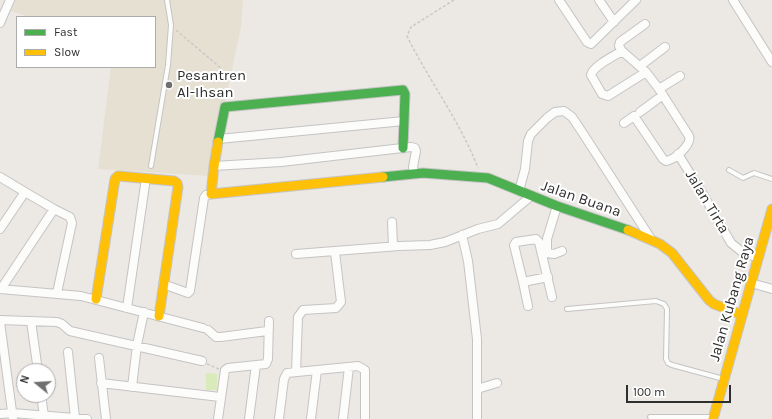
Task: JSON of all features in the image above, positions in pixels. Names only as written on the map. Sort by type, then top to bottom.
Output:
[{"type":"main road","points":[[403,148],[405,94],[403,90],[225,107],[210,194],[414,174],[442,174],[488,178],[531,196]]},
{"type":"main road","points":[[96,300],[115,179],[118,176],[172,180],[177,183],[159,316]]},
{"type":"main road","name":"Jalan Buana","points":[[531,196],[651,239],[660,244],[672,253],[709,300],[714,304],[742,315]]},
{"type":"main road","name":"Jalan Kubang Raya","points":[[713,418],[772,209]]},
{"type":"street","points":[[0,23],[10,0]]},
{"type":"street","points":[[558,0],[588,43],[593,43],[636,0]]},
{"type":"street","points":[[599,0],[614,22]]},
{"type":"street","points":[[733,0],[772,62]]},
{"type":"street","points":[[624,123],[634,116],[664,161],[670,160],[678,154],[688,144],[690,139],[661,92],[646,72],[622,51],[619,46],[619,43],[645,24]]},
{"type":"street","points":[[640,66],[665,47]]},
{"type":"street","points":[[622,51],[598,66],[591,73],[602,94],[605,96],[611,95],[646,72]]},
{"type":"street","points":[[640,112],[680,76]]},
{"type":"street","points":[[518,190],[525,169],[528,142],[531,134],[555,112],[564,111],[572,117],[651,239]]},
{"type":"street","points":[[219,139],[404,121]]},
{"type":"street","points":[[214,166],[281,162],[411,147],[415,148],[416,151],[413,167],[414,174]]},
{"type":"street","name":"Jalan Tirta","points":[[678,154],[731,242],[741,251],[758,258]]},
{"type":"street","points":[[0,177],[70,217],[72,223],[57,293]]},
{"type":"street","points":[[127,308],[146,178]]},
{"type":"street","points":[[0,229],[25,192]]},
{"type":"street","points":[[163,284],[183,292],[190,291],[204,198],[206,195],[210,194]]},
{"type":"street","name":"Jalan Buana","points":[[296,254],[335,252],[393,246],[430,245],[445,242],[478,229],[498,224],[531,196]]},
{"type":"street","points":[[544,254],[557,206]]},
{"type":"street","points":[[54,209],[1,289],[81,296],[206,329],[216,337],[267,331]]},
{"type":"street","points":[[392,222],[393,246]]},
{"type":"street","points":[[462,235],[468,262],[477,339],[477,419]]},
{"type":"street","points":[[528,306],[515,249],[516,242],[534,239],[537,240],[544,254],[552,297]]},
{"type":"street","points":[[296,372],[298,317],[300,312],[303,310],[336,308],[340,302],[335,252]]},
{"type":"street","points":[[544,254],[562,252]]},
{"type":"street","points":[[523,282],[548,277]]},
{"type":"street","points":[[751,282],[772,289]]},
{"type":"street","points":[[132,387],[137,345],[144,312]]},
{"type":"street","points":[[12,416],[0,321],[56,322],[62,324],[70,330],[202,361]]},
{"type":"street","points":[[31,321],[37,363]]},
{"type":"street","points":[[218,419],[225,370],[228,368],[266,364],[268,359],[267,331],[269,321]]},
{"type":"street","points":[[68,352],[75,418]]},
{"type":"street","points":[[99,358],[106,419]]},
{"type":"street","points":[[249,419],[256,365]]},
{"type":"street","points":[[279,419],[284,376],[287,373],[358,366],[365,370],[365,419]]},
{"type":"street","points":[[343,419],[349,367]]},
{"type":"street","points":[[311,419],[317,370]]},
{"type":"street","points":[[101,383],[220,397]]},
{"type":"street","points":[[477,389],[497,383]]},
{"type":"street","points":[[42,403],[44,416]]},
{"type":"street","points":[[0,414],[12,416],[44,416],[87,419]]},
{"type":"lane","points":[[151,166],[168,65],[171,25],[167,0]]},
{"type":"lane","points":[[729,170],[743,178],[754,173],[772,179]]},
{"type":"lane","points":[[567,309],[656,301],[664,304],[667,309],[666,359],[668,363],[724,379]]},
{"type":"lane","points":[[650,417],[713,418]]},
{"type":"path","points":[[454,0],[411,27],[407,36],[416,56],[446,103],[482,177]]},
{"type":"path","points":[[171,25],[222,69]]},
{"type":"path","points":[[202,361],[213,367],[225,370]]},
{"type":"shaded area","name":"Pesantren Al-Ihsan","points":[[14,0],[243,0],[241,27],[209,176],[98,169],[111,68],[156,68],[156,16],[27,16],[11,11],[15,2]]},
{"type":"green space","points":[[206,373],[217,374],[217,390],[206,390]]},
{"type":"traffic: fast","points":[[218,142],[225,107],[403,90],[405,94],[403,148]]},
{"type":"traffic: fast","points":[[383,177],[423,173],[488,178],[557,206],[628,230]]},
{"type":"traffic: slow","points":[[218,142],[211,194],[383,177]]},
{"type":"traffic: slow","points":[[96,299],[115,179],[118,176],[174,181],[177,183],[178,187],[159,316]]},
{"type":"traffic: slow","points":[[713,419],[772,209]]},
{"type":"traffic: slow","points":[[628,230],[660,244],[672,253],[709,300],[714,304],[742,315]]},
{"type":"place","name":"Pesantren Al-Ihsan","points":[[169,85]]}]
